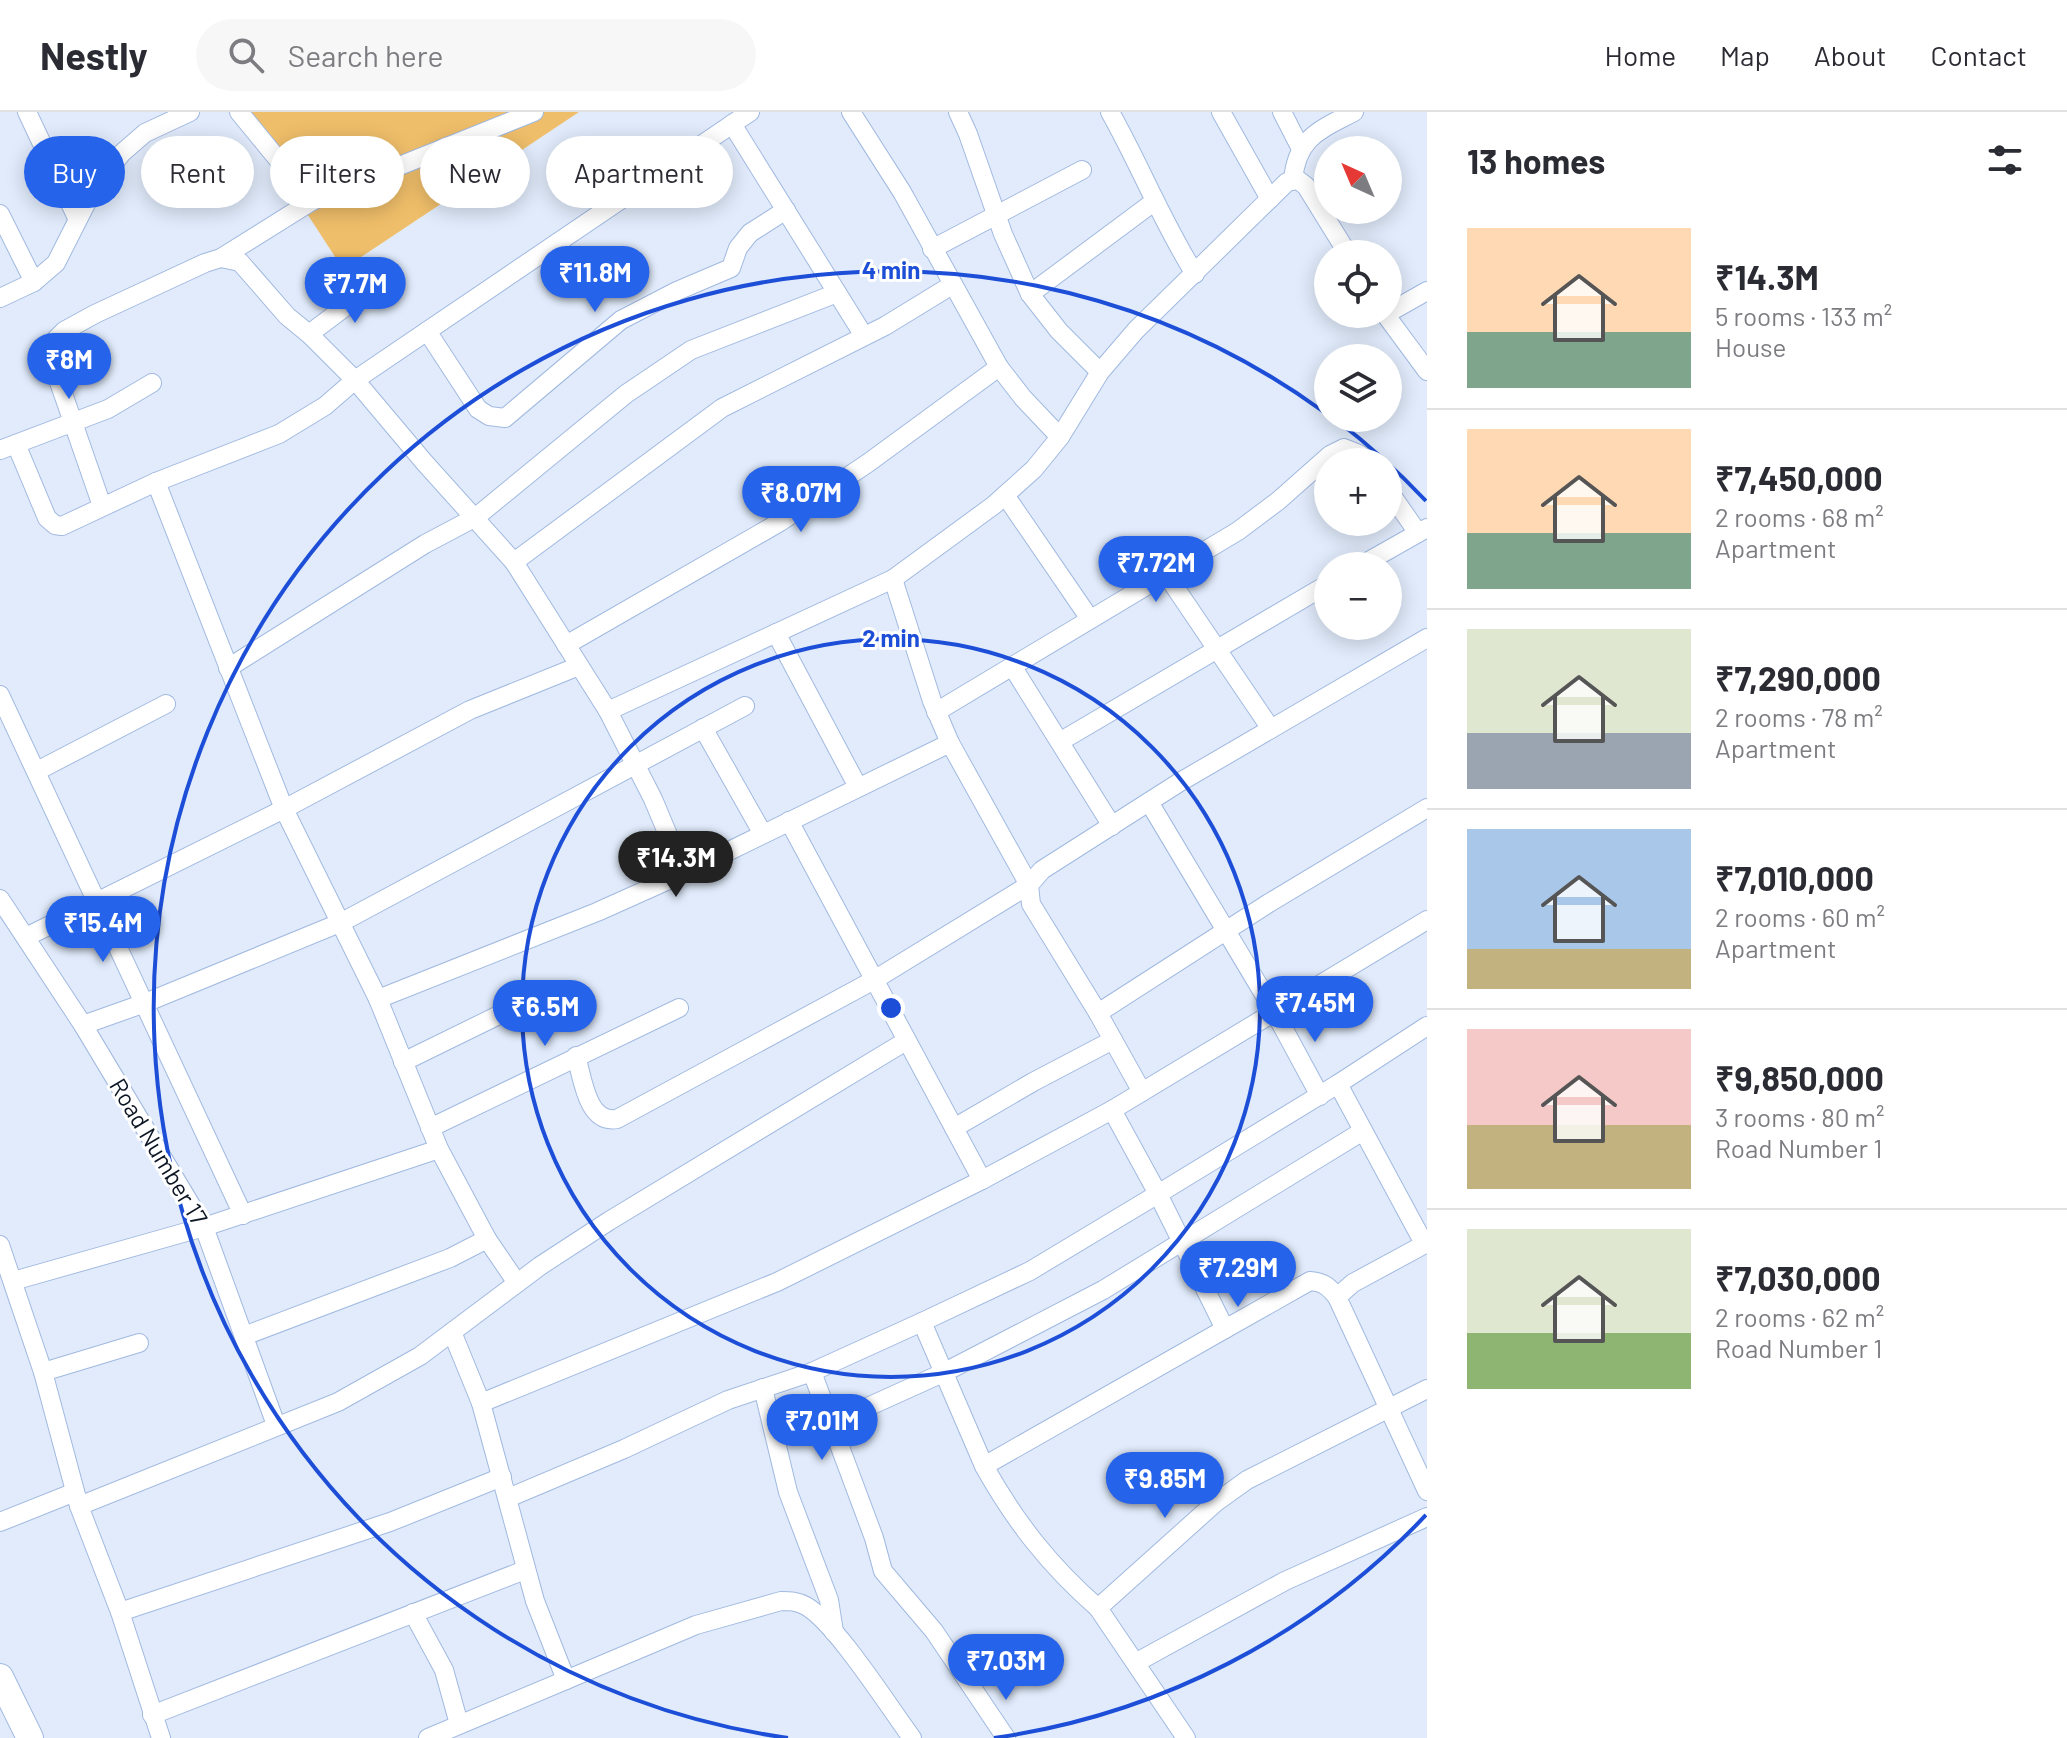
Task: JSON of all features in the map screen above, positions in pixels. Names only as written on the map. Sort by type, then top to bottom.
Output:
[{"type":"main road","points":[[0,1677],[30,1738]]},
{"type":"street","points":[[27,112],[77,218]]},
{"type":"street","points":[[0,298],[34,282],[56,263],[94,188],[122,153],[145,133],[190,112]]},
{"type":"street","points":[[239,112],[270,150]]},
{"type":"street","points":[[404,164],[534,112]]},
{"type":"street","points":[[152,383],[108,409],[8,447],[51,524],[62,526],[156,482],[279,434],[325,406],[355,380],[750,112]]},
{"type":"street","points":[[851,112],[902,192],[999,367],[1060,437]]},
{"type":"street","points":[[1110,112],[1134,154],[1170,234],[1195,274]]},
{"type":"street","points":[[1221,112],[1270,199]]},
{"type":"street","points":[[1282,112],[1301,149]]},
{"type":"street","points":[[1293,180],[1295,160],[1301,149],[1322,129],[1354,112]]},
{"type":"street","points":[[964,114],[996,213],[1030,294],[1059,331],[1100,372]]},
{"type":"street","points":[[732,124],[864,336]]},
{"type":"street","points":[[932,249],[1082,170]]},
{"type":"street","points":[[608,711],[893,579],[940,546],[1034,469],[1060,437],[1100,372],[1136,330],[1287,182],[1293,180],[1306,186],[1339,240]]},
{"type":"street","points":[[1030,294],[1155,201]]},
{"type":"street","points":[[102,506],[51,359],[56,339],[64,331],[95,314],[221,258],[301,208]]},
{"type":"street","points":[[427,331],[478,409],[497,419],[505,418],[621,320],[731,268],[738,248],[750,233],[786,210]]},
{"type":"street","points":[[0,214],[34,282]]},
{"type":"street","points":[[221,258],[240,262],[287,316],[355,380],[514,562],[608,711],[637,764],[684,873]]},
{"type":"street","points":[[309,334],[377,283]]},
{"type":"street","points":[[514,562],[722,408],[864,336],[952,285]]},
{"type":"street","points":[[1402,305],[1427,291]]},
{"type":"street","points":[[228,668],[425,544],[476,517],[626,394],[691,350],[837,293]]},
{"type":"street","points":[[1396,328],[1427,371]]},
{"type":"street","points":[[566,645],[780,522],[868,463],[999,367]]},
{"type":"street","points":[[936,712],[1238,531],[1314,469]]},
{"type":"street","points":[[156,482],[284,809],[378,999],[439,1149],[487,1239],[517,1283]]},
{"type":"street","points":[[1005,495],[1090,619]]},
{"type":"street","points":[[1384,552],[1422,530],[1402,506]]},
{"type":"street","points":[[1166,574],[1271,729]]},
{"type":"street","points":[[893,579],[936,712],[950,743],[1029,885],[1031,904],[1142,1092]]},
{"type":"street","points":[[1061,741],[1314,592]]},
{"type":"street","points":[[776,633],[858,787]]},
{"type":"street","points":[[576,1056],[592,1108],[598,1116],[608,1121],[617,1119],[874,980],[1029,885],[1042,870],[1149,802],[1427,638]]},
{"type":"street","points":[[26,937],[284,809],[470,710],[579,666]]},
{"type":"street","points":[[1012,666],[1112,826]]},
{"type":"street","points":[[0,695],[243,1215]]},
{"type":"street","points":[[37,771],[166,704]]},
{"type":"street","points":[[83,1025],[145,1003],[342,922],[745,706]]},
{"type":"street","points":[[703,728],[763,834]]},
{"type":"street","points":[[378,999],[597,912],[950,743]]},
{"type":"street","points":[[1149,802],[1320,1096]]},
{"type":"street","points":[[1098,1013],[1225,931],[1427,808]]},
{"type":"street","points":[[789,821],[982,1180]]},
{"type":"street","name":"Road Number 17","points":[[0,899],[83,1025],[204,1227],[276,1425]]},
{"type":"street","points":[[481,1403],[777,1282],[982,1180],[1112,1110],[1427,920]]},
{"type":"street","points":[[403,1062],[550,990]]},
{"type":"street","points":[[430,1128],[679,1008]]},
{"type":"street","points":[[508,1498],[624,1449],[728,1400],[812,1372],[1030,1271],[1320,1096],[1427,1026]]},
{"type":"street","points":[[954,1128],[1113,1040]]},
{"type":"street","points":[[0,1522],[77,1499],[338,1402],[420,1356],[517,1283],[609,1221],[906,1041]]},
{"type":"street","points":[[1337,1297],[1353,1283],[1427,1242],[1414,1225],[1338,1084]]},
{"type":"street","points":[[1112,1110],[1225,1329]]},
{"type":"street","points":[[830,1424],[945,1372],[1103,1290],[1363,1131]]},
{"type":"street","points":[[13,1281],[243,1215],[439,1149]]},
{"type":"street","points":[[244,1336],[450,1258],[487,1239]]},
{"type":"street","points":[[0,1245],[43,1372],[77,1499],[120,1612],[161,1738]]},
{"type":"street","points":[[984,1466],[1310,1281],[1322,1282],[1337,1297],[1427,1491]]},
{"type":"street","points":[[922,1322],[984,1466],[1006,1505],[1042,1554],[1098,1608],[1186,1738]]},
{"type":"street","points":[[452,1332],[481,1403],[525,1570],[566,1680]]},
{"type":"street","points":[[43,1372],[139,1343]]},
{"type":"street","points":[[812,1372],[874,1538],[883,1571],[934,1631],[1006,1738]]},
{"type":"street","points":[[763,1388],[788,1492],[829,1600],[834,1632]]},
{"type":"street","points":[[1098,1608],[1215,1503],[1247,1480],[1427,1389]]},
{"type":"street","points":[[120,1612],[390,1522],[502,1477]]},
{"type":"street","points":[[1137,1662],[1285,1581],[1427,1517]]},
{"type":"street","points":[[152,1715],[525,1570]]},
{"type":"street","points":[[428,1738],[696,1625],[781,1601],[795,1601],[807,1606],[834,1632],[912,1738]]},
{"type":"street","points":[[413,1613],[444,1670],[464,1722],[476,1738]]},
{"type":"shaded area","points":[[241,112],[579,112],[530,145],[530,136],[420,136],[420,208],[435,208],[343,269],[303,208],[404,208],[404,136],[270,136],[270,157]]}]
